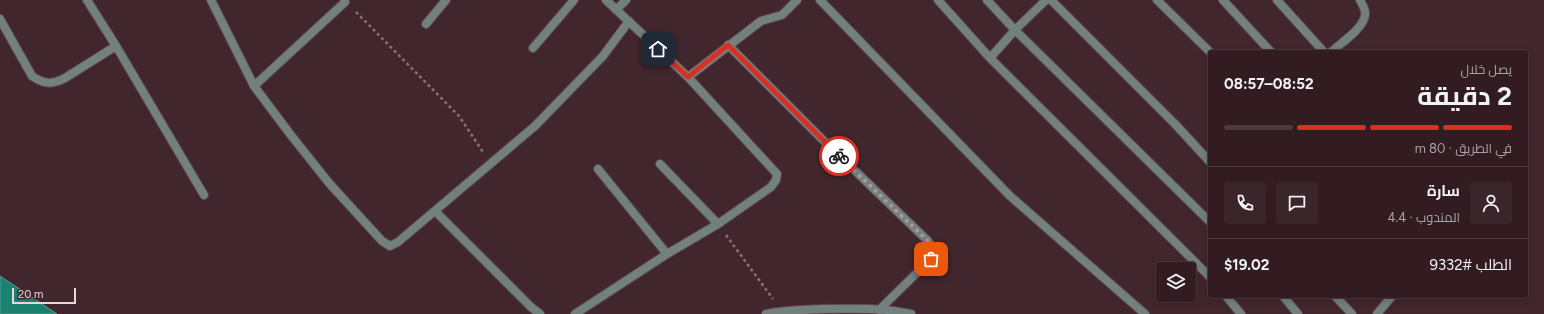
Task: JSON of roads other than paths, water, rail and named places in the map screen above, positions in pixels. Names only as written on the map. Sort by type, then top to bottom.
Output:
[{"type":"street","points":[[87,0],[116,46],[204,195]]},
{"type":"street","points":[[211,0],[254,86],[329,183],[382,241],[390,246],[398,242],[436,211],[535,126],[603,56],[629,21]]},
{"type":"street","points":[[426,24],[446,0]]},
{"type":"street","points":[[532,48],[574,0]]},
{"type":"street","points":[[575,314],[667,254],[718,224],[771,187],[776,180],[777,174],[688,77],[606,0]]},
{"type":"street","points":[[616,10],[626,0]]},
{"type":"street","points":[[688,77],[761,21],[782,15],[797,0]]},
{"type":"street","points":[[820,0],[1010,196],[1145,314]]},
{"type":"street","points":[[987,0],[1015,30],[1208,220]]},
{"type":"street","points":[[990,58],[1015,30],[1046,0]]},
{"type":"street","points":[[1051,0],[1169,118],[1208,160]]},
{"type":"street","points":[[1157,0],[1208,50]]},
{"type":"street","points":[[1223,0],[1269,50]]},
{"type":"street","points":[[1277,0],[1322,50]]},
{"type":"street","points":[[1333,50],[1362,23],[1366,14],[1360,0]]},
{"type":"street","points":[[940,1],[990,58],[1208,275]]},
{"type":"street","points":[[254,86],[345,2]]},
{"type":"street","points":[[0,19],[32,76],[39,81],[48,83],[57,82],[116,46]]},
{"type":"street","points":[[728,45],[822,139],[928,241],[933,248],[934,252],[931,259],[879,310]]},
{"type":"street","points":[[660,164],[718,224]]},
{"type":"street","points":[[598,169],[667,254]]},
{"type":"street","points":[[436,211],[531,307],[540,314]]},
{"type":"street","points":[[1228,298],[1241,314]]},
{"type":"street","points":[[1285,298],[1298,314]]},
{"type":"street","points":[[1337,298],[1352,314]]},
{"type":"street","points":[[1377,314],[1390,298]]},
{"type":"street","points":[[766,314],[781,310],[858,308],[899,311],[911,314]]}]
